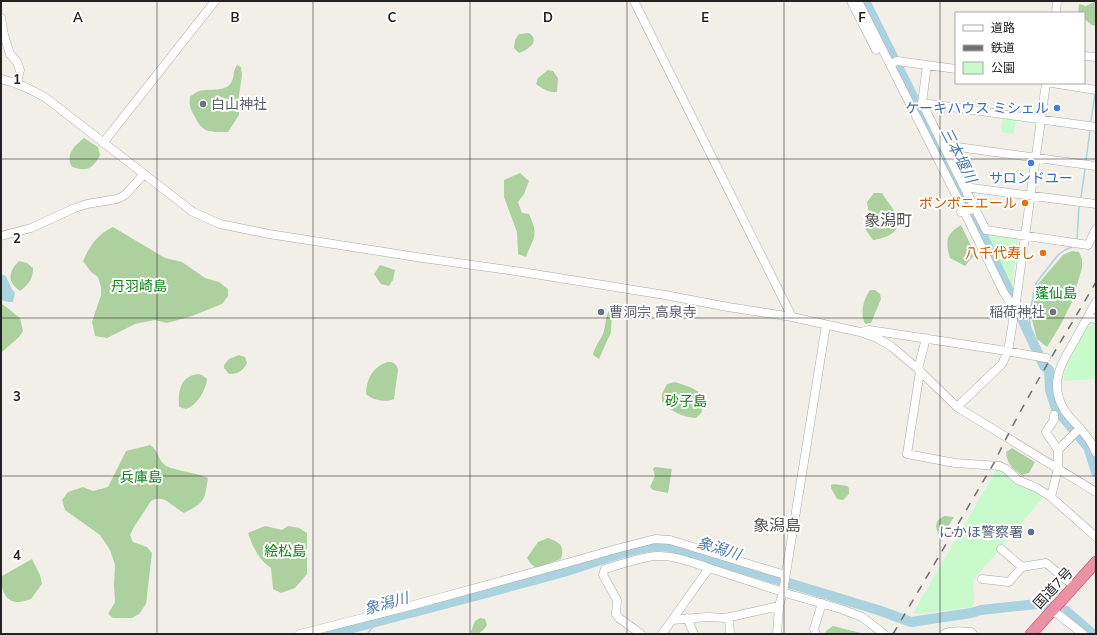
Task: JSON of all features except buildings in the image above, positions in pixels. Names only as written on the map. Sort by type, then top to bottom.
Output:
[{"type":"highway","name":"国道7号","points":[[1031,634],[1096,562]]},
{"type":"street","points":[[103,143],[215,1]]},
{"type":"street","points":[[634,1],[792,317]]},
{"type":"street","points":[[851,1],[956,207],[961,212],[975,208]]},
{"type":"street","points":[[858,1],[892,63],[1004,293],[1015,309]]},
{"type":"street","points":[[1056,12],[1057,1]]},
{"type":"street","points":[[1,18],[4,35],[10,54],[17,62],[20,70],[17,83]]},
{"type":"street","points":[[1085,56],[1096,58]]},
{"type":"street","points":[[892,63],[927,65],[955,69]]},
{"type":"street","points":[[927,65],[922,103],[986,230],[1088,245],[1096,229]]},
{"type":"street","points":[[1,79],[28,87],[46,98],[193,212],[220,224],[269,234],[522,272],[792,317],[860,332],[877,338],[892,347],[919,370],[957,407],[1096,492]]},
{"type":"street","points":[[957,407],[1002,364],[1008,351],[1046,84]]},
{"type":"street","points":[[1058,84],[1096,90]]},
{"type":"street","points":[[922,103],[1096,127]]},
{"type":"street","points":[[943,145],[1096,166]]},
{"type":"street","points":[[1,236],[31,228],[87,204],[117,199],[125,195],[144,174]]},
{"type":"street","points":[[964,187],[1031,194],[1096,204]]},
{"type":"street","points":[[1096,302],[1092,318],[1062,362],[1058,374],[1057,385],[1057,395],[1065,410],[1093,445],[1096,453]]},
{"type":"street","points":[[777,634],[779,606],[783,592],[826,324]]},
{"type":"street","points":[[860,332],[869,330],[1046,358]]},
{"type":"street","points":[[926,338],[919,370],[907,454],[955,463],[1000,466],[1011,472],[1018,480],[1037,488],[1051,497],[1096,537]]},
{"type":"street","points":[[1051,497],[1058,468],[1058,450],[1046,432],[1054,420],[1054,415]]},
{"type":"street","points":[[1058,450],[1080,428]]},
{"type":"street","points":[[300,634],[567,564],[616,548],[655,539],[670,540],[785,575]]},
{"type":"street","points":[[1001,549],[1022,567]]},
{"type":"street","points":[[641,634],[619,618],[616,614],[617,600],[603,575],[605,569],[657,556],[667,556],[684,560],[822,603],[862,617],[884,634]]},
{"type":"street","points":[[982,579],[1009,582],[1022,567],[1046,563],[1075,587]]},
{"type":"street","points":[[662,634],[709,568]]},
{"type":"street","points":[[816,634],[814,629],[822,603]]},
{"type":"street","points":[[672,620],[687,618],[729,618],[779,606]]},
{"type":"street","points":[[1052,611],[1083,634]]},
{"type":"street","points":[[687,618],[694,634]]},
{"type":"street","points":[[729,618],[730,634]]},
{"type":"street","points":[[944,634],[949,632],[971,632],[972,634]]},
{"type":"green space","points":[[1096,1],[1096,26],[1085,20],[1085,12],[1078,12],[1079,4],[1086,6]]},
{"type":"green space","points":[[529,33],[534,39],[532,45],[519,53],[514,48],[515,40],[519,34]]},
{"type":"green space","points":[[237,65],[241,67],[242,75],[239,96],[239,115],[228,132],[208,131],[201,127],[198,123],[191,109],[190,96],[199,91],[222,89],[230,85]]},
{"type":"green space","points":[[548,70],[553,71],[558,78],[557,92],[549,91],[536,84],[538,78]]},
{"type":"green space","points":[[1003,118],[1016,120],[1014,134],[1001,132]]},
{"type":"green space","points":[[84,138],[98,147],[100,155],[89,168],[82,169],[72,167],[70,163],[70,155],[77,144]]},
{"type":"green space","points":[[520,173],[529,181],[524,194],[518,202],[522,213],[529,214],[535,232],[526,257],[518,254],[517,232],[504,197],[504,180]]},
{"type":"green space","points":[[874,193],[882,193],[893,209],[898,221],[895,230],[892,233],[883,238],[873,240],[863,226],[869,213],[867,202]]},
{"type":"green space","points":[[961,225],[975,254],[965,266],[950,258],[947,242],[952,232]]},
{"type":"green space","name":"丹羽崎島","points":[[113,227],[165,258],[182,262],[205,278],[219,282],[228,289],[228,296],[222,304],[192,316],[167,323],[155,320],[135,324],[107,338],[95,336],[92,322],[101,295],[101,287],[98,277],[91,272],[83,261],[95,241],[103,233]]},
{"type":"green space","points":[[985,233],[1018,238],[1012,287]]},
{"type":"green space","name":"蓬仙島","points":[[1072,251],[1079,252],[1082,259],[1082,268],[1072,302],[1047,347],[1037,339],[1031,316],[1038,284],[1063,255]]},
{"type":"green space","points":[[19,261],[27,263],[33,268],[30,281],[20,291],[13,284],[10,277],[15,265]]},
{"type":"green space","points":[[380,265],[395,270],[393,280],[389,286],[381,284],[374,274]]},
{"type":"green space","points":[[870,290],[875,290],[880,294],[881,299],[871,323],[865,324],[863,320],[863,307]]},
{"type":"green space","points":[[1,303],[20,318],[23,331],[19,337],[1,353]]},
{"type":"green space","points":[[610,309],[612,310],[611,332],[599,359],[593,355],[603,334],[607,315]]},
{"type":"green space","points":[[1092,322],[1096,323],[1096,379],[1063,381],[1067,363],[1088,324]]},
{"type":"green space","points":[[239,355],[245,357],[247,363],[240,372],[229,374],[224,368],[224,365],[229,359]]},
{"type":"green space","points":[[387,362],[394,363],[398,370],[394,399],[383,401],[366,394],[371,374],[382,364]]},
{"type":"green space","points":[[198,374],[207,379],[203,393],[190,407],[186,409],[179,407],[181,386],[187,378]]},
{"type":"green space","name":"砂子島","points":[[675,382],[690,387],[701,393],[702,412],[696,418],[678,413],[670,409],[662,402],[662,394],[667,384]]},
{"type":"green space","name":"兵庫島","points":[[150,445],[155,450],[162,463],[168,467],[208,478],[206,492],[200,503],[184,513],[165,500],[156,499],[151,501],[130,535],[133,542],[147,547],[152,553],[146,604],[139,614],[132,618],[113,618],[108,614],[115,602],[115,565],[110,550],[100,535],[65,510],[62,500],[68,492],[83,487],[93,491],[108,487],[126,451]]},
{"type":"green space","points":[[1012,448],[1035,462],[1029,473],[1021,475],[1010,465],[1006,452]]},
{"type":"green space","points":[[655,467],[672,469],[668,493],[653,490],[650,487],[655,476],[653,469]]},
{"type":"green space","points":[[998,467],[1045,495],[973,581],[974,603],[971,607],[920,614],[913,613]]},
{"type":"green space","points":[[831,485],[847,486],[849,488],[849,494],[843,500],[837,499],[831,488]]},
{"type":"green space","points":[[945,516],[954,517],[941,538],[937,532],[936,526],[938,520]]},
{"type":"green space","name":"絵松島","points":[[265,526],[282,530],[288,526],[299,528],[307,533],[307,574],[295,588],[281,593],[273,589],[271,568],[256,552],[248,533]]},
{"type":"green space","points":[[548,538],[556,541],[562,548],[561,559],[536,568],[527,558],[538,542]]},
{"type":"green space","points":[[32,559],[40,575],[42,584],[31,599],[18,602],[10,600],[4,594],[2,576]]},
{"type":"green space","points":[[480,618],[485,619],[487,625],[484,630],[476,634],[470,634],[475,621]]},
{"type":"green space","points":[[833,626],[865,634],[825,634],[826,631]]},
{"type":"water","points":[[1,275],[5,275],[15,293],[13,302],[1,300]]},
{"type":"waterway","name":"三本堰川","points":[[865,1],[984,238],[1044,366],[1049,370],[1050,390],[1056,409],[1088,447],[1096,472]]},
{"type":"waterway","points":[[1091,121],[1095,94]]},
{"type":"waterway","points":[[1086,160],[1090,131]]},
{"type":"waterway","points":[[1081,197],[1085,169]]},
{"type":"waterway","points":[[1077,239],[1079,206]]},
{"type":"waterway","points":[[1032,339],[1029,316],[1036,283],[1058,255],[1072,247]]},
{"type":"waterway","name":"象潟川","points":[[330,634],[567,571],[632,550],[658,546],[669,547],[878,610],[911,622],[971,613],[981,610],[1037,604],[1055,606],[1066,611],[1093,634]]},
{"type":"waterway","points":[[367,634],[377,622]]},
{"type":"railway","points":[[893,634],[994,463],[1030,394],[1096,282]]},
{"type":"place","name":"白山神社","points":[[203,104]]},
{"type":"place","name":"ケーキハウス ミシェル","points":[[1057,108]]},
{"type":"place","name":"サロンドユー","points":[[1031,163]]},
{"type":"place","name":"ボンボニエール","points":[[1025,203]]},
{"type":"place","name":"八千代寿し","points":[[1043,253]]},
{"type":"place","name":"曹洞宗 高泉寺","points":[[601,312]]},
{"type":"place","name":"稲荷神社","points":[[1053,312]]},
{"type":"place","name":"にかほ警察署","points":[[1031,532]]},
{"type":"district","name":"象潟町","points":[[888,220]]},
{"type":"district","name":"象潟島","points":[[777,525]]}]
